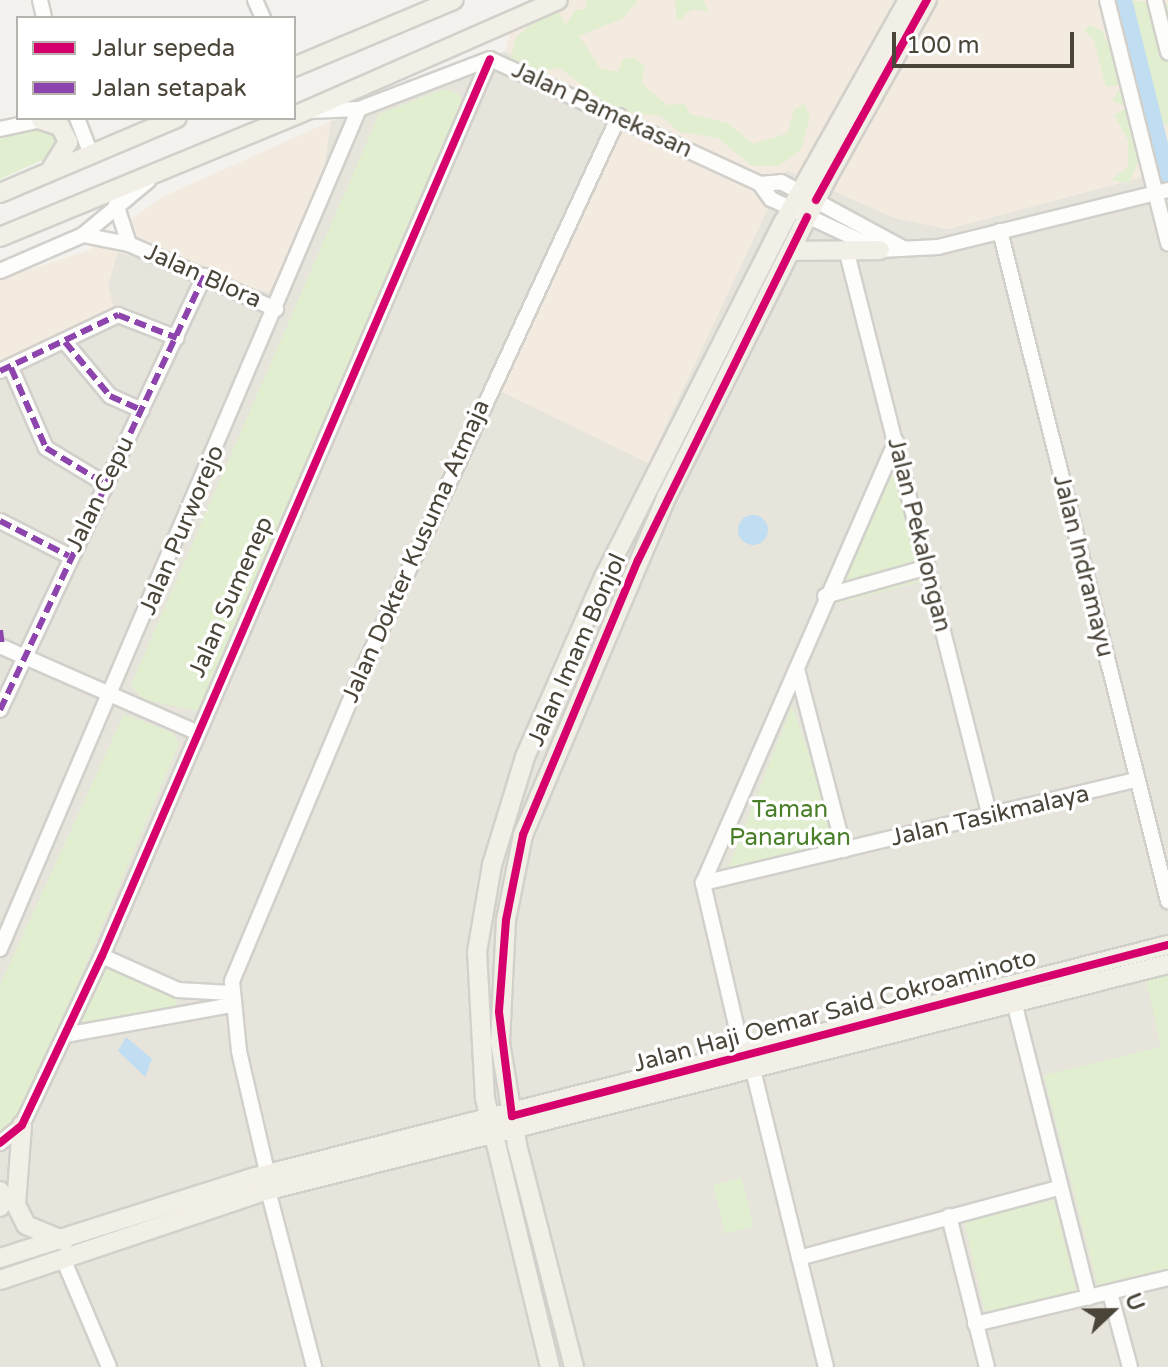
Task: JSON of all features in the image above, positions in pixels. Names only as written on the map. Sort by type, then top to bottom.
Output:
[{"type":"main road","points":[[296,66],[427,6],[453,0]]},
{"type":"main road","points":[[296,115],[558,0]]},
{"type":"main road","name":"Jalan Imam Bonjol","points":[[809,196],[908,0]]},
{"type":"main road","name":"Jalan Imam Bonjol","points":[[550,1367],[489,1128],[477,952],[492,865],[520,769],[604,577],[809,196],[927,0]]},
{"type":"main road","points":[[43,174],[63,158],[68,142],[60,126],[50,120]]},
{"type":"main road","points":[[0,193],[172,120]]},
{"type":"main road","points":[[0,237],[155,176],[284,120]]},
{"type":"main road","name":"Jalan Imam Bonjol","points":[[574,1367],[513,1123],[499,1012],[506,920],[523,835],[640,556],[790,251],[799,214]]},
{"type":"main road","points":[[790,251],[847,253],[880,250]]},
{"type":"main road","name":"Jalan Haji Oemar Said Cokroaminoto","points":[[0,1258],[268,1183],[748,1063],[1168,945]]},
{"type":"main road","name":"Jalan Haji Oemar Said Cokroaminoto","points":[[748,1063],[1168,964]]},
{"type":"main road","points":[[22,1125],[16,1205],[40,1235],[67,1241]]},
{"type":"main road","name":"Jalan Haji Oemar Said Cokroaminoto","points":[[0,1280],[64,1261],[268,1183]]},
{"type":"main road","points":[[0,1191],[0,1207]]},
{"type":"street","points":[[1107,0],[1162,191],[1168,243]]},
{"type":"street","points":[[1155,0],[1168,52]]},
{"type":"street","name":"Jalan Pamekasan","points":[[296,115],[359,109],[490,59],[619,116],[760,184],[799,214],[880,250]]},
{"type":"street","name":"Jalan Sumenep","points":[[0,1143],[22,1125],[102,956],[194,731],[490,59]]},
{"type":"street","name":"Jalan Purworejo","points":[[0,949],[113,693],[359,109]]},
{"type":"street","name":"Jalan Dokter Kusuma Atmaja","points":[[232,999],[365,664],[619,116]]},
{"type":"street","points":[[0,129],[43,120]]},
{"type":"street","points":[[78,120],[91,155]]},
{"type":"street","points":[[0,271],[83,235],[116,204],[155,176]]},
{"type":"street","name":"Jalan Pamekasan","points":[[760,184],[781,182],[903,248]]},
{"type":"street","points":[[880,250],[1000,231],[1162,191]]},
{"type":"street","name":"Jalan Blora","points":[[116,204],[129,244]]},
{"type":"street","name":"Jalan Indramayu","points":[[1000,231],[1168,901]]},
{"type":"street","name":"Jalan Blora","points":[[83,235],[129,244],[276,309]]},
{"type":"street","name":"Jalan Pekalongan","points":[[847,253],[990,817]]},
{"type":"street","name":"Jalan Cepu","points":[[0,710],[102,482],[142,410],[204,276]]},
{"type":"street","points":[[102,482],[46,448],[5,370],[118,315],[177,338]]},
{"type":"street","points":[[65,342],[110,396],[142,410]]},
{"type":"street","points":[[826,1367],[703,883],[797,669],[825,596],[896,441]]},
{"type":"street","points":[[0,521],[69,556]]},
{"type":"street","points":[[825,596],[928,567]]},
{"type":"street","points":[[1,641],[194,731]]},
{"type":"street","points":[[797,669],[844,850]]},
{"type":"street","name":"Jalan Tasikmalaya","points":[[703,883],[1137,780]]},
{"type":"street","points":[[102,956],[178,990],[232,999]]},
{"type":"street","points":[[178,990],[181,1012]]},
{"type":"street","points":[[65,1035],[232,999]]},
{"type":"street","points":[[232,999],[268,1183],[314,1367]]},
{"type":"street","points":[[1014,1002],[1089,1298]]},
{"type":"street","points":[[799,1258],[1059,1188]]},
{"type":"street","points":[[949,1216],[987,1367]]},
{"type":"street","points":[[64,1261],[109,1367]]},
{"type":"street","points":[[975,1324],[1168,1278]]},
{"type":"street","points":[[1110,1293],[1130,1367]]},
{"type":"shaded area","points":[[562,0],[1168,0],[1168,170],[948,229],[895,218],[786,170],[648,463],[500,391],[623,117],[505,51],[510,32]]},
{"type":"shaded area","points":[[505,51],[623,117],[648,463],[786,169],[895,218],[948,229],[1168,170],[1168,1367],[0,1367],[0,373],[108,285],[117,252],[268,292],[319,204],[331,121]]},
{"type":"shaded area","points":[[331,121],[319,204],[268,292],[118,252],[108,285],[116,317],[0,373],[0,279],[89,250],[162,197]]},
{"type":"green space","points":[[585,0],[638,0],[623,18],[579,36],[600,68],[618,72],[623,59],[634,57],[645,67],[641,83],[667,105],[685,104],[690,114],[728,123],[753,144],[788,133],[794,110],[804,103],[810,116],[801,150],[779,166],[752,166],[718,138],[679,132],[661,116],[616,111],[560,68],[540,71],[511,58],[516,37],[540,17],[559,13],[566,25],[575,10],[587,9]]},
{"type":"green space","points":[[675,0],[704,0],[708,12],[692,9],[677,22]]},
{"type":"green space","points":[[1110,0],[1123,15],[1148,120],[1162,145],[1161,166],[1153,171],[1141,155],[1129,183],[1111,180],[1128,167],[1128,140],[1114,115],[1128,107],[1112,101],[1123,84],[1106,87],[1094,40],[1084,31],[1089,25],[1102,31],[1118,66]]},
{"type":"green space","points":[[1123,0],[1168,4],[1168,127],[1155,116]]},
{"type":"green space","points":[[445,89],[460,95],[462,106],[197,711],[142,699],[131,685],[379,114]]},
{"type":"green space","points":[[46,129],[60,144],[56,154],[0,179],[0,134]]},
{"type":"green space","points":[[894,458],[924,581],[831,605]]},
{"type":"green space","name":"Taman Panarukan","points":[[792,706],[844,853],[722,884]]},
{"type":"green space","points":[[124,714],[173,733],[179,744],[22,1116],[0,1134],[0,985]]},
{"type":"green space","points":[[105,965],[176,995],[176,1007],[76,1026]]},
{"type":"green space","points":[[1168,974],[1168,1272],[1099,1291],[1044,1075],[1161,1047],[1146,980]]},
{"type":"green space","points":[[741,1178],[754,1226],[725,1234],[713,1185]]},
{"type":"green space","points":[[1054,1200],[1078,1297],[987,1319],[964,1222]]},
{"type":"water","points":[[753,515],[764,519],[768,530],[764,541],[753,545],[742,541],[738,530],[742,519]]},
{"type":"water","points":[[126,1037],[152,1059],[145,1077],[118,1051]]},
{"type":"waterway","points":[[1121,0],[1168,188]]},
{"type":"marked path","points":[[0,710],[204,276]]},
{"type":"marked path","points":[[0,371],[118,315],[177,338]]},
{"type":"marked path","points":[[65,342],[110,396],[142,410]]},
{"type":"marked path","points":[[11,368],[46,448],[102,482]]},
{"type":"marked path","points":[[0,521],[69,556]]},
{"type":"marked path","points":[[0,630],[2,646]]},
{"type":"cycle path","points":[[816,200],[927,0]]},
{"type":"cycle path","points":[[0,1143],[22,1125],[102,956],[490,59]]},
{"type":"cycle path","points":[[807,217],[638,560],[523,835],[506,920],[499,1012],[512,1116],[1168,945]]}]
